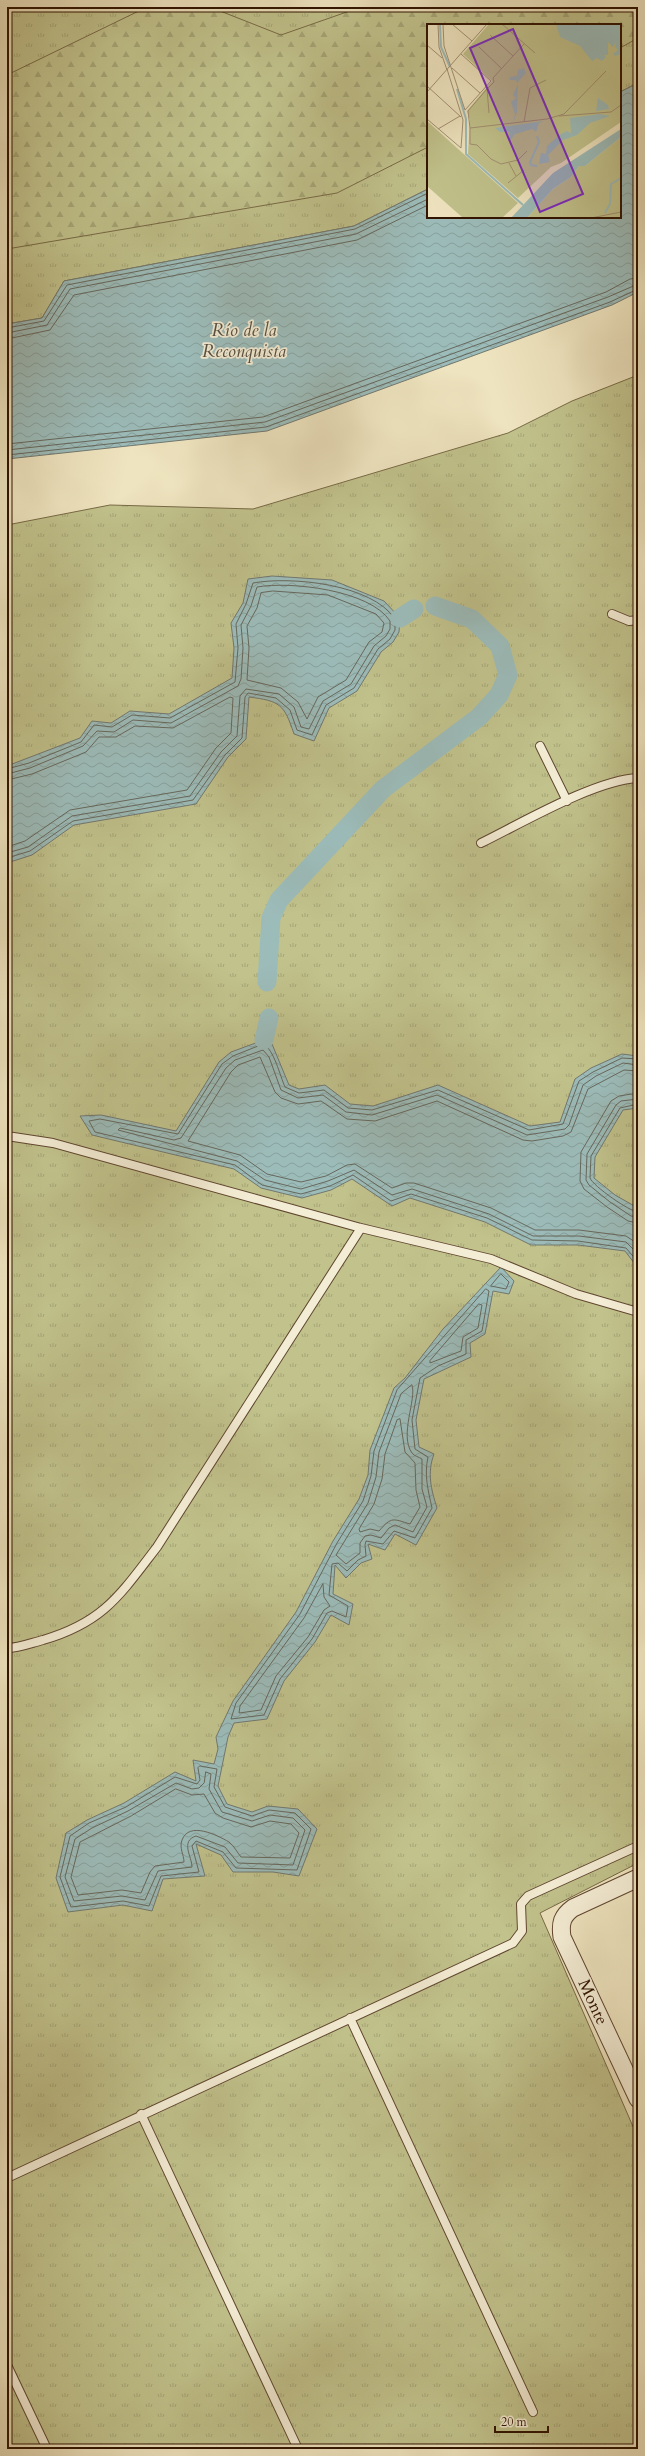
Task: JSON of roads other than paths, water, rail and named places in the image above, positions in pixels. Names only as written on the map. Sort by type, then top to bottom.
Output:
[{"type":"street","name":"Monte","points":[[638,1878],[573,1908],[565,1914],[560,1924],[562,1937],[638,2099]]},
{"type":"lane","points":[[612,614],[629,621],[638,620]]},
{"type":"lane","points":[[540,746],[567,801]]},
{"type":"lane","points":[[481,843],[567,801],[610,784],[638,778]]},
{"type":"lane","points":[[7,1136],[53,1143],[361,1228],[491,1259],[576,1294],[638,1312]]},
{"type":"lane","points":[[7,1648],[15,1648],[59,1635],[95,1618],[120,1595],[157,1547],[361,1228]]},
{"type":"lane","points":[[7,2178],[141,2114],[513,1943],[522,1931],[521,1904],[528,1896],[638,1846]]},
{"type":"lane","points":[[350,2018],[532,2412]]},
{"type":"lane","points":[[141,2114],[298,2449]]},
{"type":"lane","points":[[7,2364],[47,2449]]},
{"type":"water","name":"Río de la Reconquista","points":[[638,83],[638,292],[612,305],[267,431],[7,459],[7,324],[42,318],[64,281],[354,226],[427,190],[427,218],[621,218],[621,92]]},
{"type":"water","points":[[272,576],[332,580],[384,601],[400,618],[399,632],[393,642],[381,652],[357,691],[329,708],[314,741],[294,734],[284,710],[279,706],[268,700],[249,697],[246,739],[228,757],[196,804],[74,825],[32,855],[7,863],[7,766],[80,738],[92,721],[111,723],[130,711],[169,714],[232,678],[234,648],[231,623],[243,603],[248,579]]},
{"type":"water","points":[[264,1040],[272,1044],[289,1085],[299,1089],[325,1085],[350,1104],[373,1106],[438,1085],[530,1126],[560,1122],[575,1079],[591,1068],[622,1054],[638,1056],[638,1108],[623,1110],[595,1157],[594,1178],[615,1195],[638,1208],[638,1268],[625,1251],[578,1245],[531,1245],[485,1222],[410,1198],[392,1206],[352,1179],[331,1190],[302,1198],[261,1188],[234,1169],[92,1135],[80,1116],[101,1115],[176,1131],[219,1062],[231,1052]]},
{"type":"water","points":[[501,1267],[514,1281],[509,1294],[493,1291],[485,1334],[470,1343],[471,1357],[424,1379],[416,1420],[419,1447],[434,1454],[430,1474],[437,1508],[416,1545],[395,1534],[385,1550],[368,1544],[372,1559],[361,1563],[346,1578],[335,1565],[333,1594],[353,1604],[349,1625],[331,1615],[315,1642],[284,1681],[267,1719],[234,1723],[228,1737],[218,1786],[227,1804],[252,1812],[268,1806],[298,1809],[317,1829],[299,1876],[273,1872],[233,1872],[221,1855],[196,1844],[205,1876],[163,1879],[152,1911],[123,1905],[68,1912],[56,1878],[66,1833],[87,1820],[124,1803],[175,1772],[196,1781],[193,1760],[214,1764],[218,1749],[216,1737],[233,1701],[296,1612],[333,1541],[359,1499],[368,1475],[370,1450],[394,1388],[405,1378],[443,1329]]},
{"type":"waterway","points":[[267,982],[271,918],[279,900],[383,789],[479,717],[499,695],[508,675],[500,646],[472,619],[435,606]]},
{"type":"waterway","points":[[400,618],[414,609]]},
{"type":"waterway","points":[[264,1040],[269,1018]]}]
